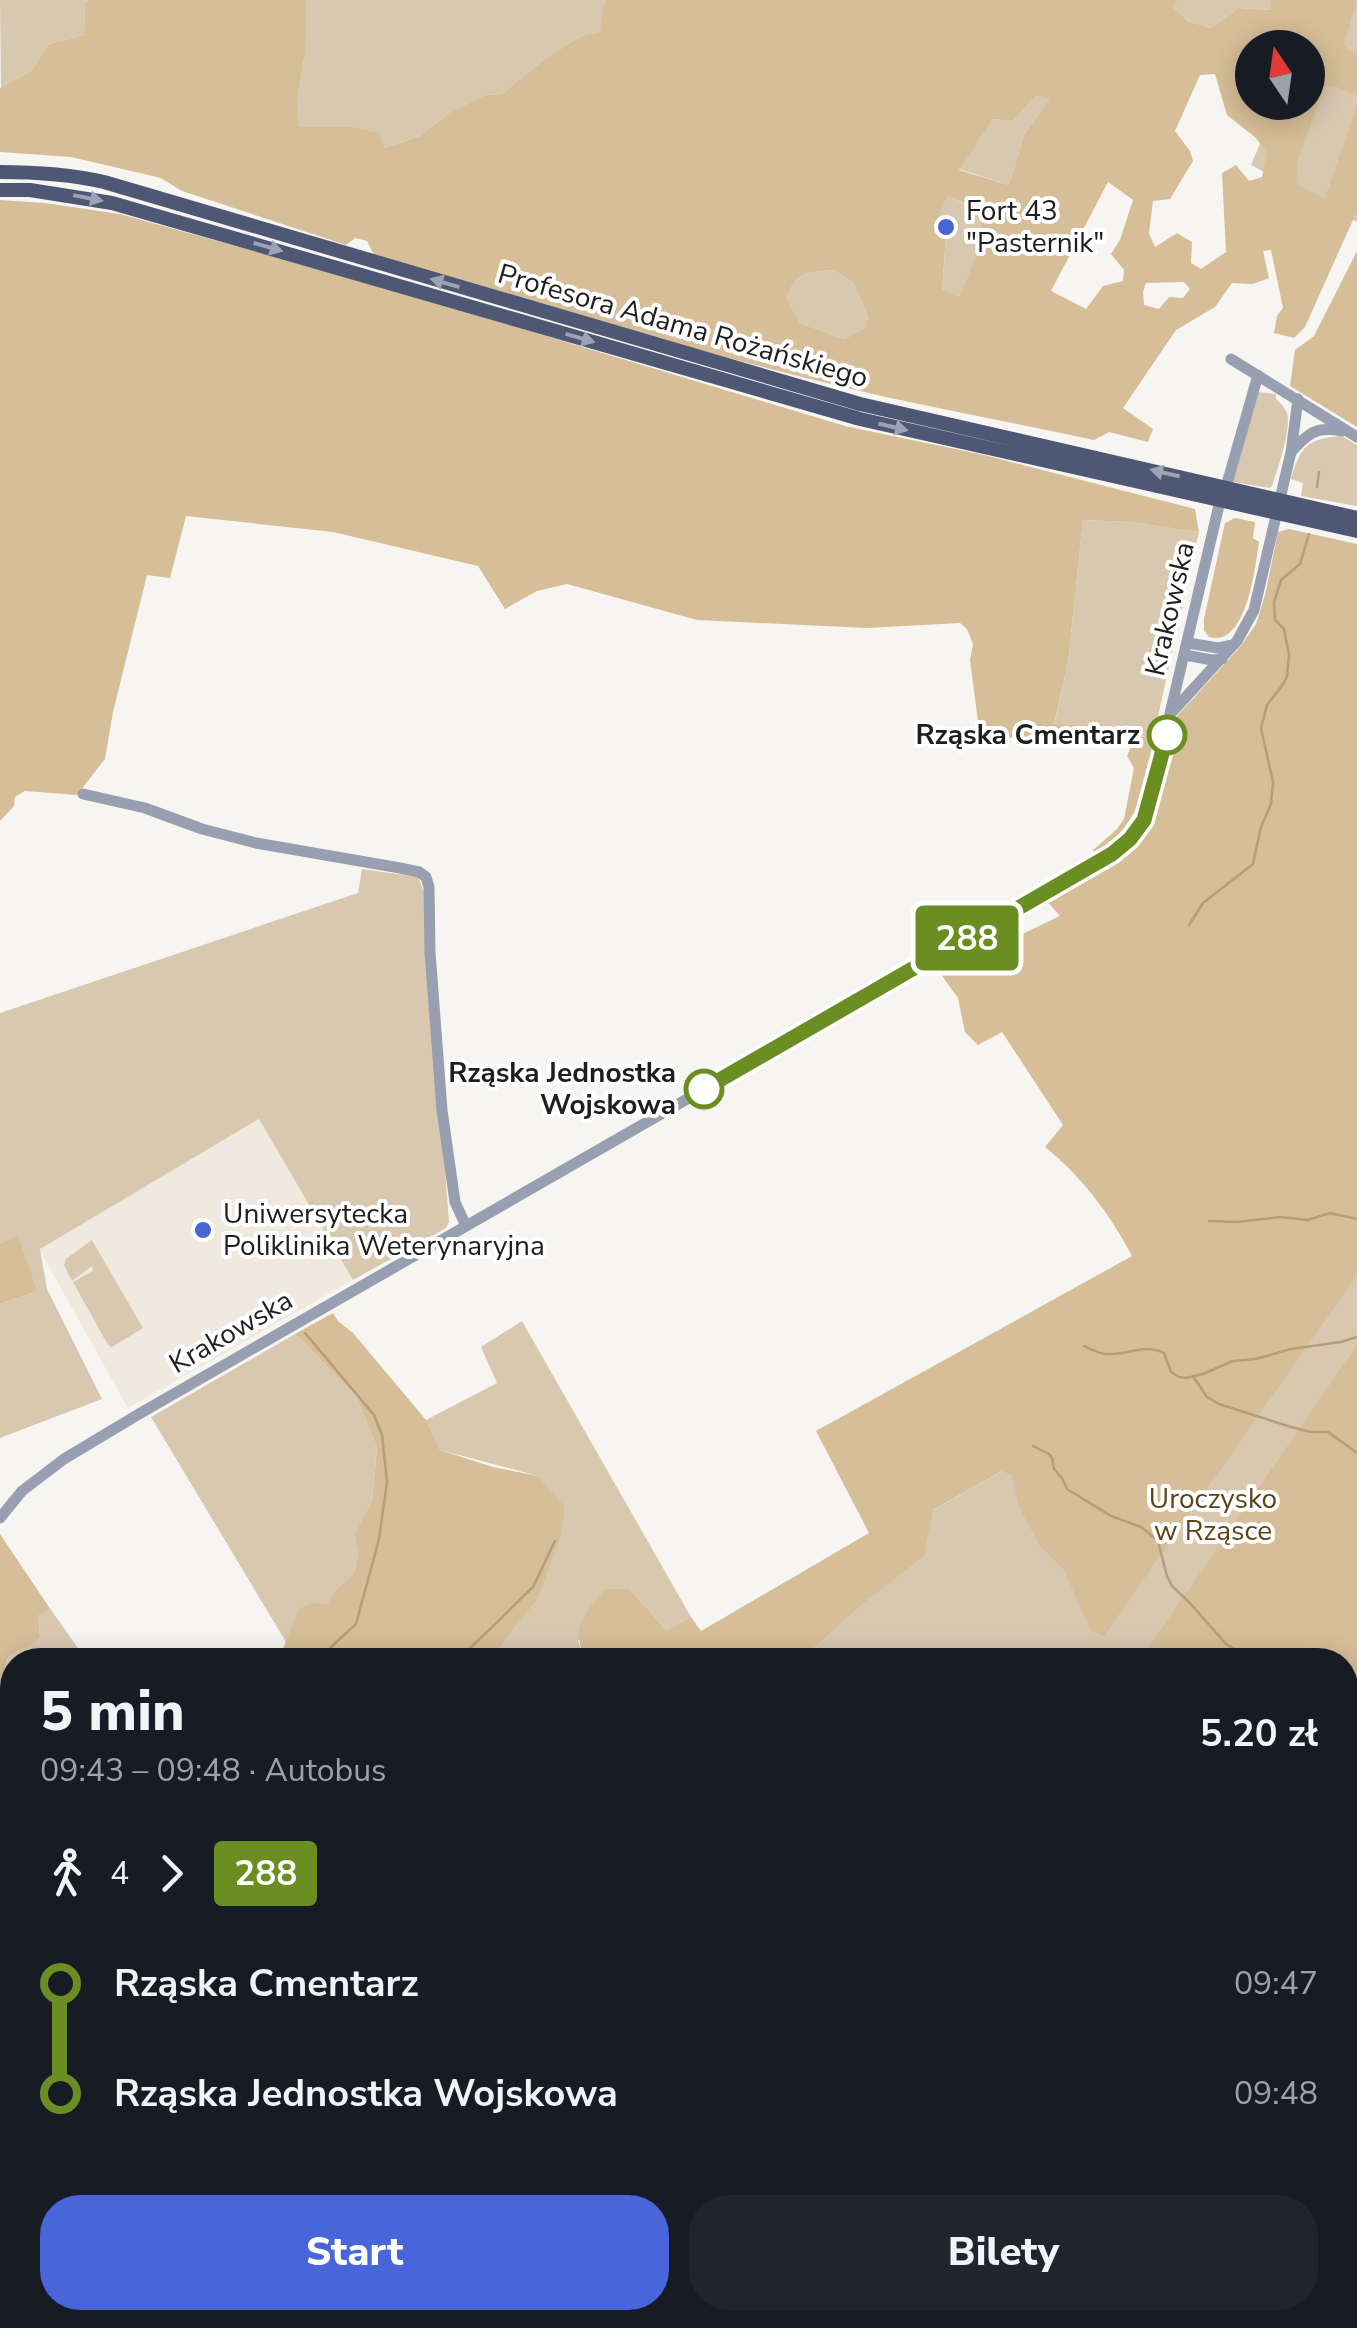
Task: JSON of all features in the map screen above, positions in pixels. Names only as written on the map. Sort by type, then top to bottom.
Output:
[{"type":"main road","name":"Profesora Adama Rożańskiego","points":[[0,172],[46,172],[104,182],[829,396],[1223,494]]},
{"type":"main road","name":"Profesora Adama Rożańskiego","points":[[0,190],[58,193],[112,202],[845,415],[1311,513],[1357,518]]},
{"type":"main road","name":"Profesora Adama Rożańskiego","points":[[1311,513],[1357,531]]},
{"type":"street","points":[[1231,359],[1353,434]]},
{"type":"street","name":"Krakowska","points":[[0,1518],[22,1491],[64,1459],[1112,854],[1130,839],[1144,820],[1223,494],[1258,375]]},
{"type":"street","points":[[1172,711],[1235,643],[1254,610],[1291,452],[1298,400]]},
{"type":"street","points":[[1291,452],[1318,430],[1328,428],[1353,434]]},
{"type":"street","points":[[1187,649],[1225,648],[1235,643]]},
{"type":"street","points":[[1187,649],[1212,660],[1222,659]]},
{"type":"street","points":[[83,794],[145,808],[256,844],[425,875],[429,885],[442,1110],[454,1202],[466,1226]]},
{"type":"shaded area","points":[[88,0],[306,0],[299,127],[350,127],[379,133],[384,148],[420,136],[450,112],[485,95],[502,94],[546,58],[581,36],[600,32],[605,0],[1178,0],[1173,7],[1188,21],[1211,28],[1239,8],[1271,10],[1271,0],[1357,0],[1344,44],[1349,51],[1357,52],[1357,96],[1325,86],[1325,30],[1235,30],[1235,120],[1313,120],[1298,160],[1296,183],[1325,199],[1357,105],[1357,211],[1305,327],[1294,338],[1274,333],[1283,308],[1271,250],[1263,251],[1269,278],[1253,284],[1232,283],[1215,307],[1176,330],[1123,408],[1153,429],[1148,442],[1109,432],[1094,440],[757,366],[374,255],[367,241],[355,238],[346,245],[182,191],[161,178],[71,157],[0,152],[0,88],[31,71],[49,44],[84,35]],"holes":[[[1215,74],[1227,115],[1256,138],[1267,153],[1262,177],[1249,181],[1236,165],[1222,173],[1226,252],[1201,269],[1191,263],[1192,242],[1177,233],[1155,247],[1149,233],[1153,201],[1170,199],[1193,161],[1175,131],[1200,75]],[[1037,95],[1049,99],[1024,135],[1009,185],[959,170],[993,119],[1013,121]],[[1108,182],[1133,200],[1120,240],[1111,254],[1124,270],[1123,281],[1103,286],[1086,309],[1051,291]],[[947,195],[966,204],[980,217],[981,234],[975,257],[959,296],[942,290],[946,237],[934,230]],[[833,270],[853,282],[868,317],[865,328],[844,339],[800,323],[787,298],[798,278]],[[1184,282],[1190,289],[1183,298],[1169,297],[1159,309],[1144,305],[1146,283]]]},
{"type":"shaded area","points":[[0,200],[120,214],[373,284],[845,426],[984,455],[1195,509],[1199,532],[1083,520],[1068,663],[1054,724],[1107,727],[1108,737],[1014,738],[979,729],[970,660],[973,644],[960,623],[867,628],[697,620],[567,584],[537,591],[505,609],[478,566],[333,532],[186,516],[170,578],[147,575],[105,759],[77,795],[25,791],[15,797],[14,806],[0,821]]},
{"type":"shaded area","points":[[1357,251],[1357,427],[1290,386],[1295,350],[1314,336]]},
{"type":"shaded area","points":[[1235,518],[1255,522],[1253,538],[1259,542],[1251,586],[1247,603],[1232,630],[1222,637],[1209,637],[1204,619],[1225,523]]},
{"type":"shaded area","points":[[1289,529],[1357,544],[1357,1275],[1104,1636],[1091,1631],[1064,1570],[1040,1546],[1019,1507],[1012,1475],[1002,1471],[933,1510],[924,1556],[813,1648],[581,1648],[579,1629],[605,1589],[630,1589],[667,1631],[691,1617],[701,1631],[869,1533],[816,1431],[1132,1256],[1094,1197],[1045,1147],[1063,1125],[1002,1032],[978,1045],[965,1032],[958,998],[940,973],[1060,916],[1046,900],[1114,861],[1142,835],[1156,809],[1177,716],[1256,624],[1278,532]]},
{"type":"shaded area","points":[[1136,735],[1153,739],[1156,745],[1142,793],[1131,818],[1096,855],[1093,850],[1124,819],[1134,768],[1127,756]]},
{"type":"shaded area","points":[[260,1119],[353,1280],[128,1408],[39,1249]]},
{"type":"shaded area","points":[[18,1236],[38,1291],[0,1304],[0,1244]]},
{"type":"shaded area","points":[[333,1313],[426,1420],[440,1450],[538,1476],[565,1507],[560,1537],[538,1598],[498,1648],[283,1648],[297,1610],[312,1603],[327,1604],[354,1573],[358,1553],[355,1534],[372,1501],[377,1448],[356,1396],[295,1334]]},
{"type":"shaded area","points":[[1357,1345],[1357,1648],[1148,1648]]},
{"type":"shaded area","points":[[0,1534],[51,1610],[38,1616],[40,1636],[31,1644],[0,1648]]},
{"type":"green space","points":[[0,0],[88,0],[84,35],[49,44],[31,71],[1,88]]},
{"type":"green space","points":[[306,0],[605,0],[601,32],[581,36],[502,94],[485,95],[450,112],[420,136],[384,148],[299,127]]},
{"type":"green space","points":[[1178,0],[1271,0],[1271,10],[1239,8],[1211,28],[1188,21],[1173,7]]},
{"type":"green space","points":[[1357,0],[1357,222],[1251,165],[1271,120],[1325,120],[1325,31]]},
{"type":"green space","points":[[1038,94],[1049,99],[1024,135],[1009,185],[959,169],[993,119],[1013,121]]},
{"type":"green space","points":[[946,194],[979,212],[981,221],[976,255],[960,296],[942,291],[946,238],[933,230]]},
{"type":"green space","points":[[833,270],[853,282],[868,317],[865,328],[844,339],[800,323],[787,298],[798,278]]},
{"type":"green space","points":[[1258,392],[1276,394],[1288,417],[1285,444],[1270,488],[1233,482]]},
{"type":"green space","points":[[1342,436],[1357,445],[1357,506],[1301,496],[1303,483],[1291,479],[1302,452],[1320,439]]},
{"type":"green space","points":[[1083,520],[1199,532],[1153,739],[1107,727],[1054,725],[1068,663]]},
{"type":"green space","points":[[362,869],[418,877],[424,892],[449,1222],[446,1228],[353,1280],[259,1119],[40,1249],[47,1289],[102,1399],[0,1438],[0,1304],[38,1291],[18,1237],[0,1244],[0,1013],[358,893]]},
{"type":"green space","points":[[92,1240],[143,1328],[112,1347],[73,1282],[93,1271],[92,1266],[72,1281],[64,1265],[66,1259]]},
{"type":"green space","name":"Uroczysko w Rząsce","points":[[1357,1269],[1357,1648],[691,1648]]},
{"type":"green space","points":[[522,1321],[691,1617],[668,1632],[630,1589],[578,1641],[581,1648],[300,1648],[538,1476],[440,1450],[426,1420],[497,1383],[481,1347]]},
{"type":"green space","points":[[295,1334],[356,1396],[377,1448],[372,1501],[356,1534],[354,1573],[327,1604],[297,1610],[286,1642],[151,1417]]},
{"type":"green space","points":[[51,1610],[78,1648],[19,1648],[40,1636],[38,1616]]},
{"type":"waterway","points":[[1317,487],[1319,472]]},
{"type":"waterway","points":[[1189,925],[1203,903],[1253,864],[1271,804],[1273,782],[1261,728],[1267,705],[1287,676],[1289,655],[1284,629],[1275,620],[1274,602],[1281,580],[1300,564],[1309,534]]},
{"type":"waterway","points":[[1209,1221],[1280,1217],[1308,1220],[1330,1213],[1357,1219]]},
{"type":"waterway","points":[[305,1333],[374,1415],[382,1435],[387,1482],[379,1539],[356,1624],[330,1648]]},
{"type":"waterway","points":[[1084,1346],[1107,1354],[1157,1350],[1164,1353],[1171,1372],[1186,1378],[1233,1361],[1357,1337]]},
{"type":"waterway","points":[[1193,1376],[1207,1397],[1219,1404],[1291,1427],[1328,1432],[1357,1453]]},
{"type":"waterway","points":[[1033,1446],[1049,1454],[1067,1489],[1111,1516],[1141,1527],[1158,1541],[1172,1586],[1233,1648]]},
{"type":"waterway","points":[[470,1648],[533,1587],[555,1541]]},
{"type":"bus line","name":"288","points":[[704,1089],[1112,854],[1144,820],[1167,735]]},
{"type":"place","name":"Fort 43 \"Pasternik\"","points":[[946,227]]},
{"type":"place","name":"Rząska Cmentarz","points":[[1167,735]]},
{"type":"place","name":"Rząska Jednostka Wojskowa","points":[[704,1089]]},
{"type":"place","name":"Uniwersytecka Poliklinika Weterynaryjna","points":[[203,1230]]}]
